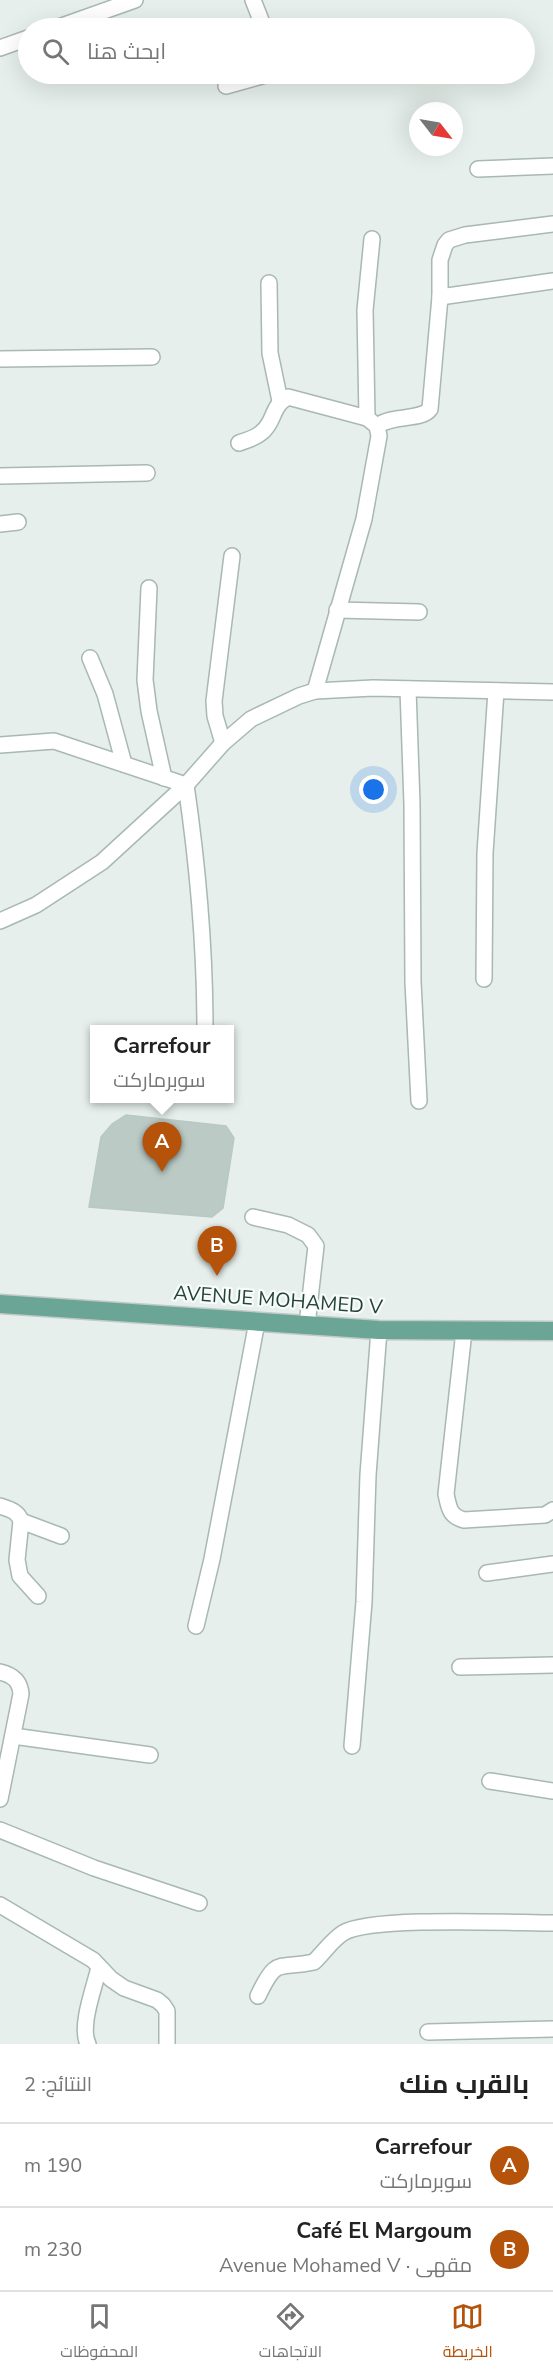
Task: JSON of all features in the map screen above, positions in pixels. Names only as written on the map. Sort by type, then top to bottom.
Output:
[{"type":"main road","name":"AVENUE MOHAMED V","points":[[0,1304],[379,1330],[553,1331]]},
{"type":"street","points":[[84,18],[135,0]]},
{"type":"street","points":[[253,0],[260,18]]},
{"type":"street","points":[[0,48],[18,42]]},
{"type":"street","points":[[226,86],[233,84]]},
{"type":"street","points":[[478,169],[553,166]]},
{"type":"street","points":[[280,400],[293,397],[372,422],[426,414],[430,409],[440,297],[440,260],[445,245],[449,240],[465,235],[553,224]]},
{"type":"street","points":[[315,691],[364,519],[379,436],[372,422],[365,310],[372,239]]},
{"type":"street","points":[[440,297],[553,281]]},
{"type":"street","points":[[239,442],[263,432],[280,400],[270,353],[269,283]]},
{"type":"street","points":[[0,359],[152,357]]},
{"type":"street","points":[[0,476],[147,473]]},
{"type":"street","points":[[0,524],[18,522]]},
{"type":"street","points":[[223,742],[215,716],[214,701],[231,556]]},
{"type":"street","points":[[149,588],[145,680],[149,711],[164,778]]},
{"type":"street","points":[[337,610],[419,612]]},
{"type":"street","points":[[90,658],[105,694],[124,764]]},
{"type":"street","points":[[0,921],[36,905],[102,862],[186,785],[223,742],[251,719],[274,706],[315,691],[373,688],[553,692]]},
{"type":"street","points":[[408,689],[412,804],[413,982],[419,1101]]},
{"type":"street","points":[[484,979],[485,852],[496,691]]},
{"type":"street","points":[[0,745],[54,741],[186,785]]},
{"type":"street","points":[[186,785],[197,862],[203,929],[205,1025]]},
{"type":"street","points":[[253,1217],[288,1225],[308,1235],[316,1246],[307,1325]]},
{"type":"street","points":[[196,1626],[238,1429],[257,1322]]},
{"type":"street","points":[[352,1746],[364,1602],[368,1475],[379,1330]]},
{"type":"street","points":[[464,1331],[446,1494],[450,1512],[464,1520],[545,1515],[553,1510]]},
{"type":"street","points":[[0,1506],[15,1512],[21,1521],[61,1536]]},
{"type":"street","points":[[21,1521],[17,1560],[20,1576],[38,1596]]},
{"type":"street","points":[[488,1573],[553,1564]]},
{"type":"street","points":[[460,1667],[553,1665]]},
{"type":"street","points":[[0,1672],[16,1679],[21,1686],[0,1799]]},
{"type":"street","points":[[13,1736],[150,1755]]},
{"type":"street","points":[[490,1780],[553,1791]]},
{"type":"street","points":[[0,1830],[94,1868],[199,1904]]},
{"type":"street","points":[[0,1905],[93,1960],[111,1979],[124,1988],[157,2000],[167,2011],[167,2044]]},
{"type":"street","points":[[258,1996],[273,1969],[280,1965],[314,1962],[339,1936],[358,1928],[408,1923],[553,1923]]},
{"type":"street","points":[[88,2044],[85,2038],[85,2026],[99,1967]]},
{"type":"street","points":[[428,2032],[553,2029]]},
{"type":"building","points":[[126,1115],[226,1126],[234,1138],[223,1208],[212,1217],[89,1207],[101,1137],[112,1124]]},
{"type":"place","name":"Carrefour","points":[[162,1172]]},
{"type":"place","name":"Café El Margoum","points":[[217,1276]]}]
